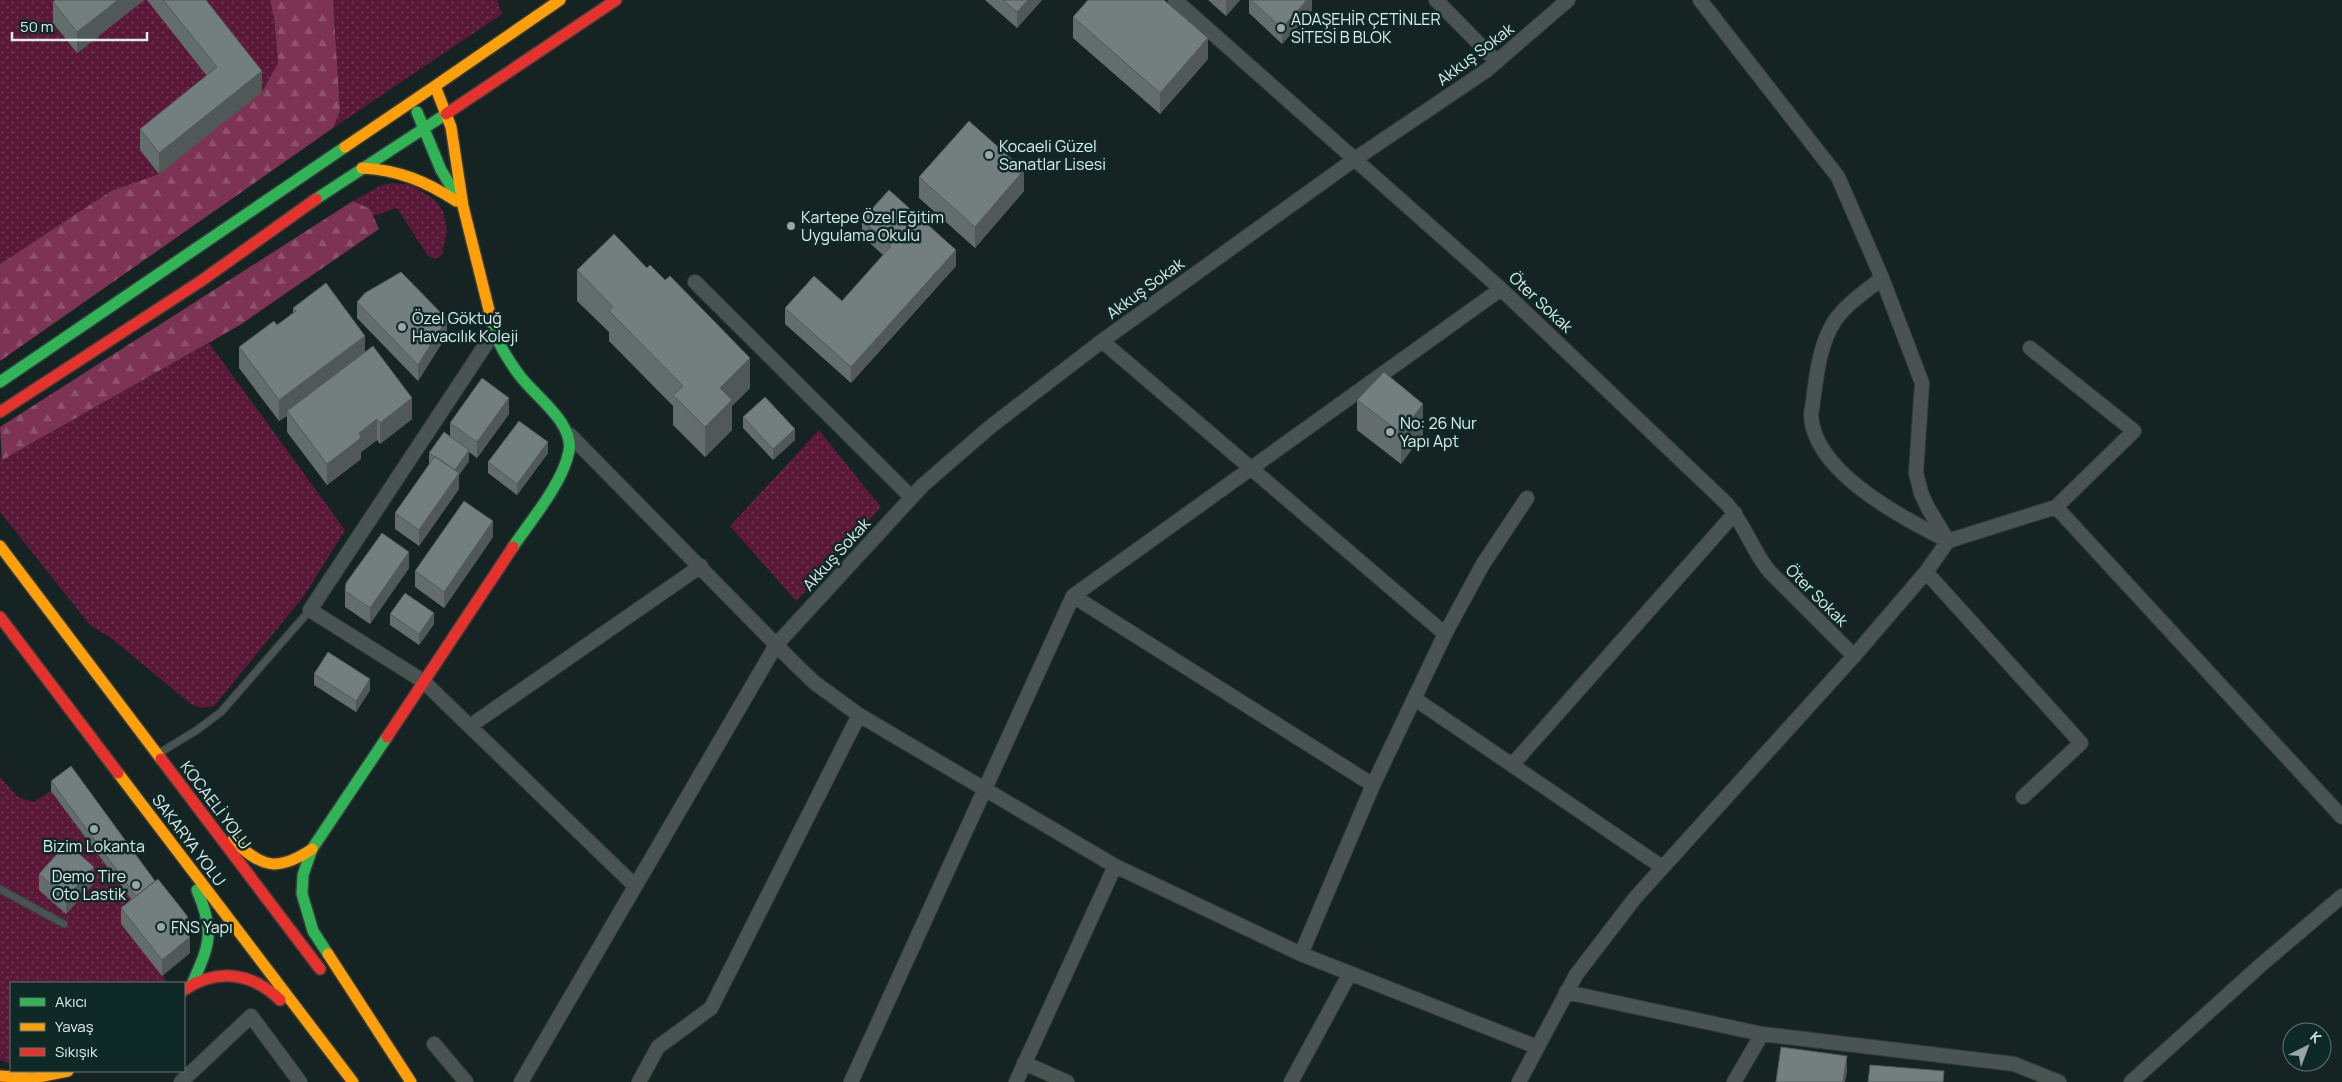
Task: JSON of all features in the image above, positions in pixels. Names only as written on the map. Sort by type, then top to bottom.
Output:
[{"type":"main road","points":[[0,382],[560,0]]},
{"type":"main road","points":[[0,412],[201,281],[362,168],[616,0]]},
{"type":"main road","points":[[411,1082],[313,930],[302,894],[303,874],[312,848],[553,486],[564,466],[569,450],[569,435],[563,424],[520,377],[506,356],[494,332],[463,206],[455,148],[446,114],[435,86]]},
{"type":"main road","points":[[412,100],[441,170],[463,206]]},
{"type":"main road","points":[[362,168],[386,168],[410,174],[436,187],[463,206]]},
{"type":"main road","name":"KOCAELİ YOLU","points":[[0,546],[330,982]]},
{"type":"main road","name":"SAKARYA YOLU","points":[[0,617],[353,1082]]},
{"type":"main road","points":[[183,788],[241,848],[266,864],[280,865],[295,862],[312,848]]},
{"type":"main road","points":[[181,857],[209,922],[210,940],[208,953],[188,987]]},
{"type":"main road","points":[[188,987],[227,976],[255,980],[267,987],[322,1042]]},
{"type":"main road","points":[[347,1005],[406,1082]]},
{"type":"main road","points":[[0,1076],[25,1079],[57,1075],[65,1072]]},
{"type":"street","name":"Öter Sokak","points":[[1175,0],[1501,289],[1735,512],[1758,558],[1854,656]]},
{"type":"street","points":[[1436,0],[1497,62]]},
{"type":"street","name":"Akkuş Sokak","points":[[521,1082],[634,885],[776,645],[911,497],[951,458],[1102,341],[1354,159],[1497,62],[1568,0]]},
{"type":"street","points":[[1700,0],[1838,177],[1882,278],[1922,383],[1916,473],[1921,493],[1928,508],[1948,541]]},
{"type":"street","points":[[1882,278],[1842,312],[1834,322],[1822,348],[1811,415],[1812,426],[1824,450],[1848,478],[1906,519],[1948,541]]},
{"type":"street","points":[[695,282],[911,497]]},
{"type":"street","points":[[851,1082],[1073,596],[1501,289]]},
{"type":"street","points":[[494,332],[310,610],[423,680],[634,885]]},
{"type":"street","points":[[1102,341],[1445,634]]},
{"type":"street","points":[[1519,1082],[1566,992],[1598,944],[1662,867],[1854,656],[1926,572],[1948,541],[2056,507],[2134,431],[2030,348]]},
{"type":"street","points":[[569,435],[815,683],[859,715],[1115,866],[1349,975],[1537,1047]]},
{"type":"street","points":[[1301,954],[1374,785],[1445,634],[1483,564],[1527,498]]},
{"type":"street","points":[[2056,507],[2342,817]]},
{"type":"street","points":[[1512,765],[1735,512]]},
{"type":"street","points":[[470,726],[701,566]]},
{"type":"street","points":[[1926,572],[2081,743],[2023,798]]},
{"type":"street","points":[[1073,596],[1374,785]]},
{"type":"street","points":[[1415,699],[1662,867]]},
{"type":"street","points":[[639,1082],[658,1047],[711,1008],[859,715]]},
{"type":"street","points":[[1016,1082],[1115,866]]},
{"type":"street","points":[[2131,1082],[2262,964],[2342,896]]},
{"type":"street","points":[[1291,1082],[1349,975]]},
{"type":"street","points":[[1566,992],[1762,1034],[2014,1064],[2059,1082]]},
{"type":"street","points":[[181,1082],[251,1016],[300,1082]]},
{"type":"street","points":[[1734,1082],[1762,1034]]},
{"type":"street","points":[[434,1044],[466,1082]]},
{"type":"street","points":[[1024,1063],[1067,1082]]},
{"type":"lane","points":[[158,754],[221,712],[310,610]]},
{"type":"lane","points":[[0,889],[64,924]]},
{"type":"shaded area","points":[[0,0],[270,0],[274,17],[278,63],[262,92],[159,174],[111,191],[0,264]]},
{"type":"shaded area","points":[[333,0],[497,0],[502,14],[333,128],[340,111]]},
{"type":"shaded area","points":[[393,183],[412,185],[435,200],[443,211],[447,230],[442,255],[435,259],[428,256],[397,208],[373,216],[370,209],[353,201],[382,185]]},
{"type":"shaded area","points":[[209,343],[345,530],[304,596],[214,706],[201,708],[191,704],[111,638],[90,625],[0,512],[0,454],[2,460]]},
{"type":"shaded area","points":[[819,430],[881,507],[796,601],[730,526]]},
{"type":"shaded area","points":[[0,777],[18,797],[33,802],[51,791],[139,909],[166,982],[10,982],[10,1064],[0,1060]]},
{"type":"green space","points":[[270,0],[333,0],[340,111],[333,128],[0,361],[0,264],[111,191],[159,174],[262,92],[278,63],[274,17]]},
{"type":"green space","points":[[353,201],[370,209],[379,229],[240,325],[2,460],[0,427]]},
{"type":"building","points":[[55,0],[118,0],[77,32],[53,2]]},
{"type":"building","points":[[163,0],[206,0],[262,71],[159,153],[140,129],[217,67]]},
{"type":"building","points":[[1003,0],[1028,0],[1017,12]]},
{"type":"building","points":[[1088,0],[1164,0],[1208,38],[1160,93],[1073,17]]},
{"type":"building","points":[[1251,0],[1307,0],[1282,28]]},
{"type":"building","points":[[969,121],[1024,170],[975,227],[919,177]]},
{"type":"building","points":[[889,190],[956,250],[851,367],[785,308],[814,276],[842,301],[891,246],[862,220]]},
{"type":"building","points":[[614,234],[647,268],[650,265],[665,280],[670,276],[750,358],[720,388],[732,400],[705,427],[673,395],[683,386],[609,311],[613,307],[577,270]]},
{"type":"building","name":"Özel Göktuğ Havacılık Koleji","points":[[401,272],[447,319],[418,365],[357,302],[365,293]]},
{"type":"building","points":[[326,283],[365,336],[279,400],[239,347],[274,321],[277,325],[296,311],[293,308]]},
{"type":"building","points":[[373,346],[412,398],[380,423],[377,419],[359,433],[361,438],[327,464],[287,411]]},
{"type":"building","points":[[1384,372],[1423,404],[1401,433],[1357,400]]},
{"type":"building","points":[[482,378],[509,398],[477,442],[450,423]]},
{"type":"building","points":[[765,397],[795,429],[773,449],[743,417]]},
{"type":"building","points":[[519,421],[548,442],[517,484],[488,462]]},
{"type":"building","points":[[444,432],[469,450],[455,470],[429,453]]},
{"type":"building","points":[[435,456],[459,473],[419,530],[395,513]]},
{"type":"building","points":[[464,501],[493,521],[444,592],[415,571]]},
{"type":"building","points":[[382,533],[409,552],[370,608],[345,591],[346,583]]},
{"type":"building","points":[[405,593],[434,613],[419,634],[390,614]]},
{"type":"building","points":[[328,652],[370,679],[356,701],[314,674]]},
{"type":"building","points":[[71,766],[155,881],[136,896],[51,781]]},
{"type":"building","points":[[67,843],[94,867],[66,898],[39,874]]},
{"type":"building","points":[[158,879],[188,917],[180,924],[190,937],[162,960],[121,908]]},
{"type":"building","points":[[1781,1047],[1847,1056],[1843,1082],[1776,1082]]},
{"type":"building","points":[[1870,1065],[1944,1071],[1943,1082],[1868,1082]]},
{"type":"traffic: fast","points":[[417,112],[441,170],[458,198]]},
{"type":"traffic: fast","points":[[316,199],[446,114]]},
{"type":"traffic: fast","points":[[0,382],[345,147]]},
{"type":"traffic: fast","points":[[492,322],[496,337],[507,357],[520,376],[560,421],[566,430],[569,441],[566,463],[560,476],[546,501],[513,547]]},
{"type":"traffic: fast","points":[[328,954],[313,931],[302,894],[303,875],[312,849],[387,737]]},
{"type":"traffic: fast","points":[[192,984],[203,958],[208,938],[206,917],[197,890]]},
{"type":"traffic: slow","points":[[435,86],[560,0]]},
{"type":"traffic: slow","points":[[345,147],[435,86],[451,127],[463,206],[492,322]]},
{"type":"traffic: slow","points":[[362,168],[388,171],[423,182],[456,201]]},
{"type":"traffic: slow","points":[[0,546],[161,759]]},
{"type":"traffic: slow","points":[[118,773],[353,1082]]},
{"type":"traffic: slow","points":[[233,840],[253,856],[271,864],[289,861],[312,849]]},
{"type":"traffic: slow","points":[[328,954],[411,1082]]},
{"type":"traffic: slow","points":[[0,1076],[34,1078],[63,1072]]},
{"type":"traffic: jam","points":[[446,114],[616,0]]},
{"type":"traffic: jam","points":[[0,412],[201,281],[316,199]]},
{"type":"traffic: jam","points":[[387,737],[513,547]]},
{"type":"traffic: jam","points":[[0,617],[118,773]]},
{"type":"traffic: jam","points":[[161,759],[320,969]]},
{"type":"traffic: jam","points":[[185,989],[209,978],[234,976],[258,984],[280,1000]]},
{"type":"place","name":"ADAŞEHİR ÇETİNLER SİTESİ B BLOK","points":[[1281,28]]},
{"type":"place","name":"Kocaeli Güzel Sanatlar Lisesi","points":[[989,155]]},
{"type":"place","name":"Kartepe Özel Eğitim Uygulama Okulu","points":[[791,226]]},
{"type":"place","name":"Özel Göktuğ Havacılık Koleji","points":[[402,327]]},
{"type":"place","name":"No: 26 Nur Yapı Apt","points":[[1390,432]]},
{"type":"place","name":"Bizim Lokanta","points":[[94,829]]},
{"type":"place","name":"Demo Tire Oto Lastik","points":[[136,885]]},
{"type":"place","name":"FNS Yapı","points":[[161,927]]}]
